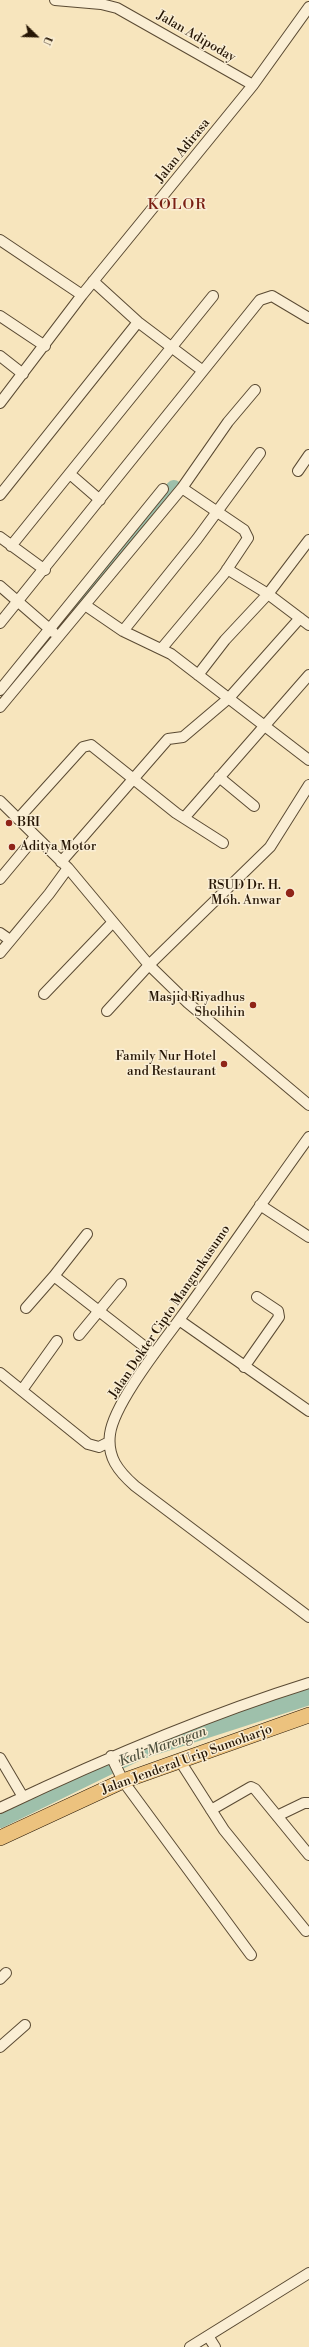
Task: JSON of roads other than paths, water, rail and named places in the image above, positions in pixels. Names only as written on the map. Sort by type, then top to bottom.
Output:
[{"type":"highway","name":"Jalan Jenderal Urip Sumoharjo","points":[[0,1838],[116,1768],[180,1761],[309,1715]]},
{"type":"street","name":"Jalan Adipoday","points":[[55,0],[118,4],[253,85]]},
{"type":"street","name":"Jalan Adirasa","points":[[1,400],[45,346],[93,281],[253,85],[309,7]]},
{"type":"street","points":[[0,240],[82,295]]},
{"type":"street","points":[[93,281],[138,322],[203,372]]},
{"type":"street","points":[[11,546],[172,349],[213,296]]},
{"type":"street","points":[[0,623],[45,570],[260,300],[272,296],[309,318]]},
{"type":"street","points":[[0,316],[45,346]]},
{"type":"street","points":[[0,495],[138,322]]},
{"type":"street","points":[[0,356],[23,374]]},
{"type":"street","points":[[0,707],[182,488],[228,422],[254,390]]},
{"type":"street","points":[[123,631],[216,513],[260,453]]},
{"type":"street","points":[[298,471],[309,455]]},
{"type":"street","points":[[70,474],[100,500]]},
{"type":"street","points":[[162,648],[227,569],[248,538],[244,530],[216,513],[182,488]]},
{"type":"street","points":[[0,690],[163,489]]},
{"type":"street","points":[[0,536],[11,546],[45,570]]},
{"type":"street","points":[[198,675],[225,640],[268,594],[309,540]]},
{"type":"street","points":[[0,953],[49,894],[65,865],[168,739],[183,737],[229,698],[306,622],[268,594],[227,569]]},
{"type":"street","points":[[0,586],[58,636]]},
{"type":"street","points":[[85,606],[123,631],[162,648],[229,698],[265,728],[309,760]]},
{"type":"street","points":[[184,818],[218,776],[265,728],[309,675]]},
{"type":"street","points":[[18,819],[87,745],[95,746],[134,780],[184,818],[223,843]]},
{"type":"street","points":[[218,776],[254,806]]},
{"type":"street","points":[[107,1011],[149,965],[270,847],[309,785]]},
{"type":"street","points":[[0,801],[65,865],[149,965],[188,1003],[309,1105]]},
{"type":"street","points":[[0,879],[35,837]]},
{"type":"street","points":[[44,994],[114,922]]},
{"type":"street","points":[[0,932],[10,940]]},
{"type":"street","name":"Jalan Dokter Cipto Mangunkusumo","points":[[309,1137],[154,1354],[118,1411],[110,1432],[109,1442],[114,1463],[122,1475],[309,1617]]},
{"type":"street","points":[[260,1204],[309,1237]]},
{"type":"street","points":[[26,1308],[54,1276],[87,1234]]},
{"type":"street","points":[[54,1276],[98,1312],[154,1354]]},
{"type":"street","points":[[79,1336],[120,1284]]},
{"type":"street","points":[[244,1367],[279,1314],[257,1297]]},
{"type":"street","points":[[179,1320],[244,1367],[309,1411]]},
{"type":"street","points":[[22,1390],[58,1341]]},
{"type":"street","points":[[0,1373],[88,1444],[99,1447],[109,1442]]},
{"type":"street","points":[[0,1808],[23,1797],[116,1768],[268,1696],[309,1683]]},
{"type":"street","points":[[0,1758],[23,1797]]},
{"type":"street","points":[[180,1761],[224,1830],[306,1931]]},
{"type":"street","points":[[116,1768],[251,1955]]},
{"type":"street","points":[[211,1810],[246,1788],[255,1789],[309,1855]]},
{"type":"street","points":[[277,1816],[304,1803],[309,1803]]},
{"type":"street","points":[[0,2047],[25,2025]]},
{"type":"street","points":[[190,2347],[309,2273]]},
{"type":"street","points":[[208,2336],[215,2347]]},
{"type":"waterway","points":[[75,604],[174,488]]},
{"type":"waterway","name":"Kali Marengan","points":[[0,1820],[139,1752],[309,1697]]},
{"type":"place","name":"BRI","points":[[9,823]]},
{"type":"place","name":"Aditya Motor","points":[[12,847]]},
{"type":"place","name":"RSUD Dr. H. Moh. Anwar","points":[[290,893]]},
{"type":"place","name":"Masjid Riyadhus Sholihin","points":[[253,1005]]},
{"type":"place","name":"Family Nur Hotel and Restaurant","points":[[224,1064]]},
{"type":"district","name":"KOLOR","points":[[177,205]]}]
